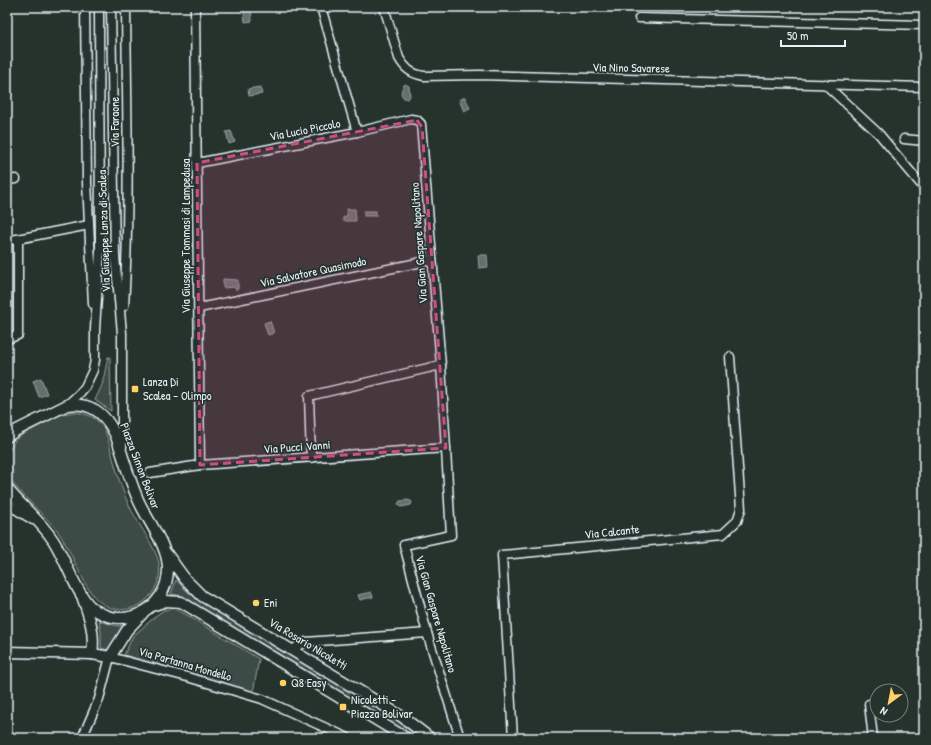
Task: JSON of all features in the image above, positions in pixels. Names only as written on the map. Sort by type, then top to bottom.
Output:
[{"type":"main road","name":"Piazza Simon Bolivar","points":[[7,436],[67,405],[75,404],[84,405],[95,409],[104,416],[115,434],[137,498],[164,548],[168,565],[166,584],[160,598],[127,630],[110,656]]},
{"type":"main road","points":[[7,488],[46,530],[60,552],[82,595],[89,605],[95,609],[111,616],[126,617],[147,610],[166,601],[181,602],[406,738]]},
{"type":"main road","name":"Via Rosario Nicoletti","points":[[164,548],[178,571],[199,593],[402,716],[430,738]]},
{"type":"main road","points":[[82,595],[92,626],[92,654]]},
{"type":"main road","name":"Via Partanna Mondello","points":[[7,652],[92,654],[110,656]]},
{"type":"street","name":"Via Giuseppe Lanza di Scalea","points":[[67,405],[79,394],[91,375],[95,360],[95,329],[87,182],[85,7]]},
{"type":"street","name":"Via Giuseppe Lanza di Scalea","points":[[95,329],[100,244],[99,7]]},
{"type":"street","name":"Via Giuseppe Lanza di Scalea","points":[[111,7],[115,256],[122,333],[122,454]]},
{"type":"street","name":"Via Faraone","points":[[122,333],[126,255],[126,7]]},
{"type":"street","name":"Via Giuseppe Tommasi di Lampedusa","points":[[195,7],[200,465]]},
{"type":"street","points":[[321,7],[357,132]]},
{"type":"street","name":"Via Nino Savarese","points":[[384,7],[399,58],[403,65],[416,75],[479,75],[924,87]]},
{"type":"street","points":[[639,18],[924,26]]},
{"type":"street","points":[[825,84],[879,134],[924,188]]},
{"type":"street","name":"Via Lucio Piccolo","points":[[197,163],[417,120]]},
{"type":"street","name":"Via Gian Gaspare Napolitano","points":[[417,120],[422,127],[451,535],[404,545],[427,633],[460,738]]},
{"type":"street","points":[[904,139],[924,141]]},
{"type":"street","points":[[7,180],[16,179]]},
{"type":"street","points":[[7,241],[89,226]]},
{"type":"street","points":[[7,339],[18,335],[18,239]]},
{"type":"street","name":"Via Salvatore Quasimodo","points":[[198,308],[432,260]]},
{"type":"street","name":"Via Calcante","points":[[513,738],[502,555],[723,534],[737,521],[741,509],[730,357]]},
{"type":"street","points":[[311,458],[309,396],[440,365]]},
{"type":"street","name":"Via Pucci Vanni","points":[[150,473],[200,465],[446,448]]},
{"type":"street","points":[[7,504],[35,521],[46,530]]},
{"type":"street","points":[[293,650],[306,642],[427,633]]},
{"type":"street","points":[[82,738],[99,699],[110,656]]},
{"type":"street","name":"Via Partanna Mondello","points":[[110,656],[262,699],[348,738]]},
{"type":"street","points":[[871,723],[873,738]]},
{"type":"highlighted area","points":[[417,120],[422,127],[446,448],[200,465],[197,163]]},
{"type":"shaded area","points":[[243,7],[251,7],[252,21],[245,22]]},
{"type":"shaded area","points":[[405,84],[409,86],[410,96],[408,99],[403,97],[401,93]]},
{"type":"shaded area","points":[[260,87],[262,94],[249,96],[248,89]]},
{"type":"shaded area","points":[[465,97],[470,108],[464,111],[459,100]]},
{"type":"shaded area","points":[[231,131],[235,142],[229,144],[226,132]]},
{"type":"shaded area","points":[[347,209],[355,209],[356,221],[343,221],[343,217],[347,216]]},
{"type":"shaded area","points":[[364,211],[376,211],[376,216],[364,216]]},
{"type":"shaded area","points":[[478,255],[487,255],[488,267],[479,268]]},
{"type":"shaded area","points":[[223,279],[238,280],[238,289],[235,289],[234,287],[223,288]]},
{"type":"shaded area","points":[[270,321],[274,333],[268,335],[264,323]]},
{"type":"shaded area","points":[[108,357],[110,357],[111,411],[95,400],[102,385]]},
{"type":"shaded area","points":[[41,378],[47,394],[39,397],[33,381]]},
{"type":"shaded area","points":[[73,412],[92,417],[99,422],[105,430],[125,496],[132,512],[154,551],[159,564],[159,576],[156,587],[150,596],[142,603],[132,608],[122,610],[111,608],[100,602],[91,593],[57,530],[22,493],[7,474],[6,463],[8,453],[10,448],[20,436],[60,415]]},
{"type":"shaded area","points":[[409,500],[412,502],[411,505],[401,507],[398,504],[400,501]]},
{"type":"shaded area","points":[[176,580],[199,600],[396,719],[422,738],[415,738],[182,596],[171,594]]},
{"type":"shaded area","points":[[371,592],[373,597],[360,600],[358,595]]},
{"type":"shaded area","points":[[171,609],[185,614],[259,659],[253,693],[124,655],[133,636],[158,614],[164,610]]},
{"type":"shaded area","points":[[99,621],[124,626],[109,650],[101,648],[101,631]]},
{"type":"place","name":"Lanza Di Scalea - Olimpo","points":[[135,389]]},
{"type":"place","name":"Eni","points":[[256,603]]},
{"type":"place","name":"Q8 Easy","points":[[283,683]]},
{"type":"place","name":"Nicoletti - Piazza Bolivar","points":[[343,707]]}]
